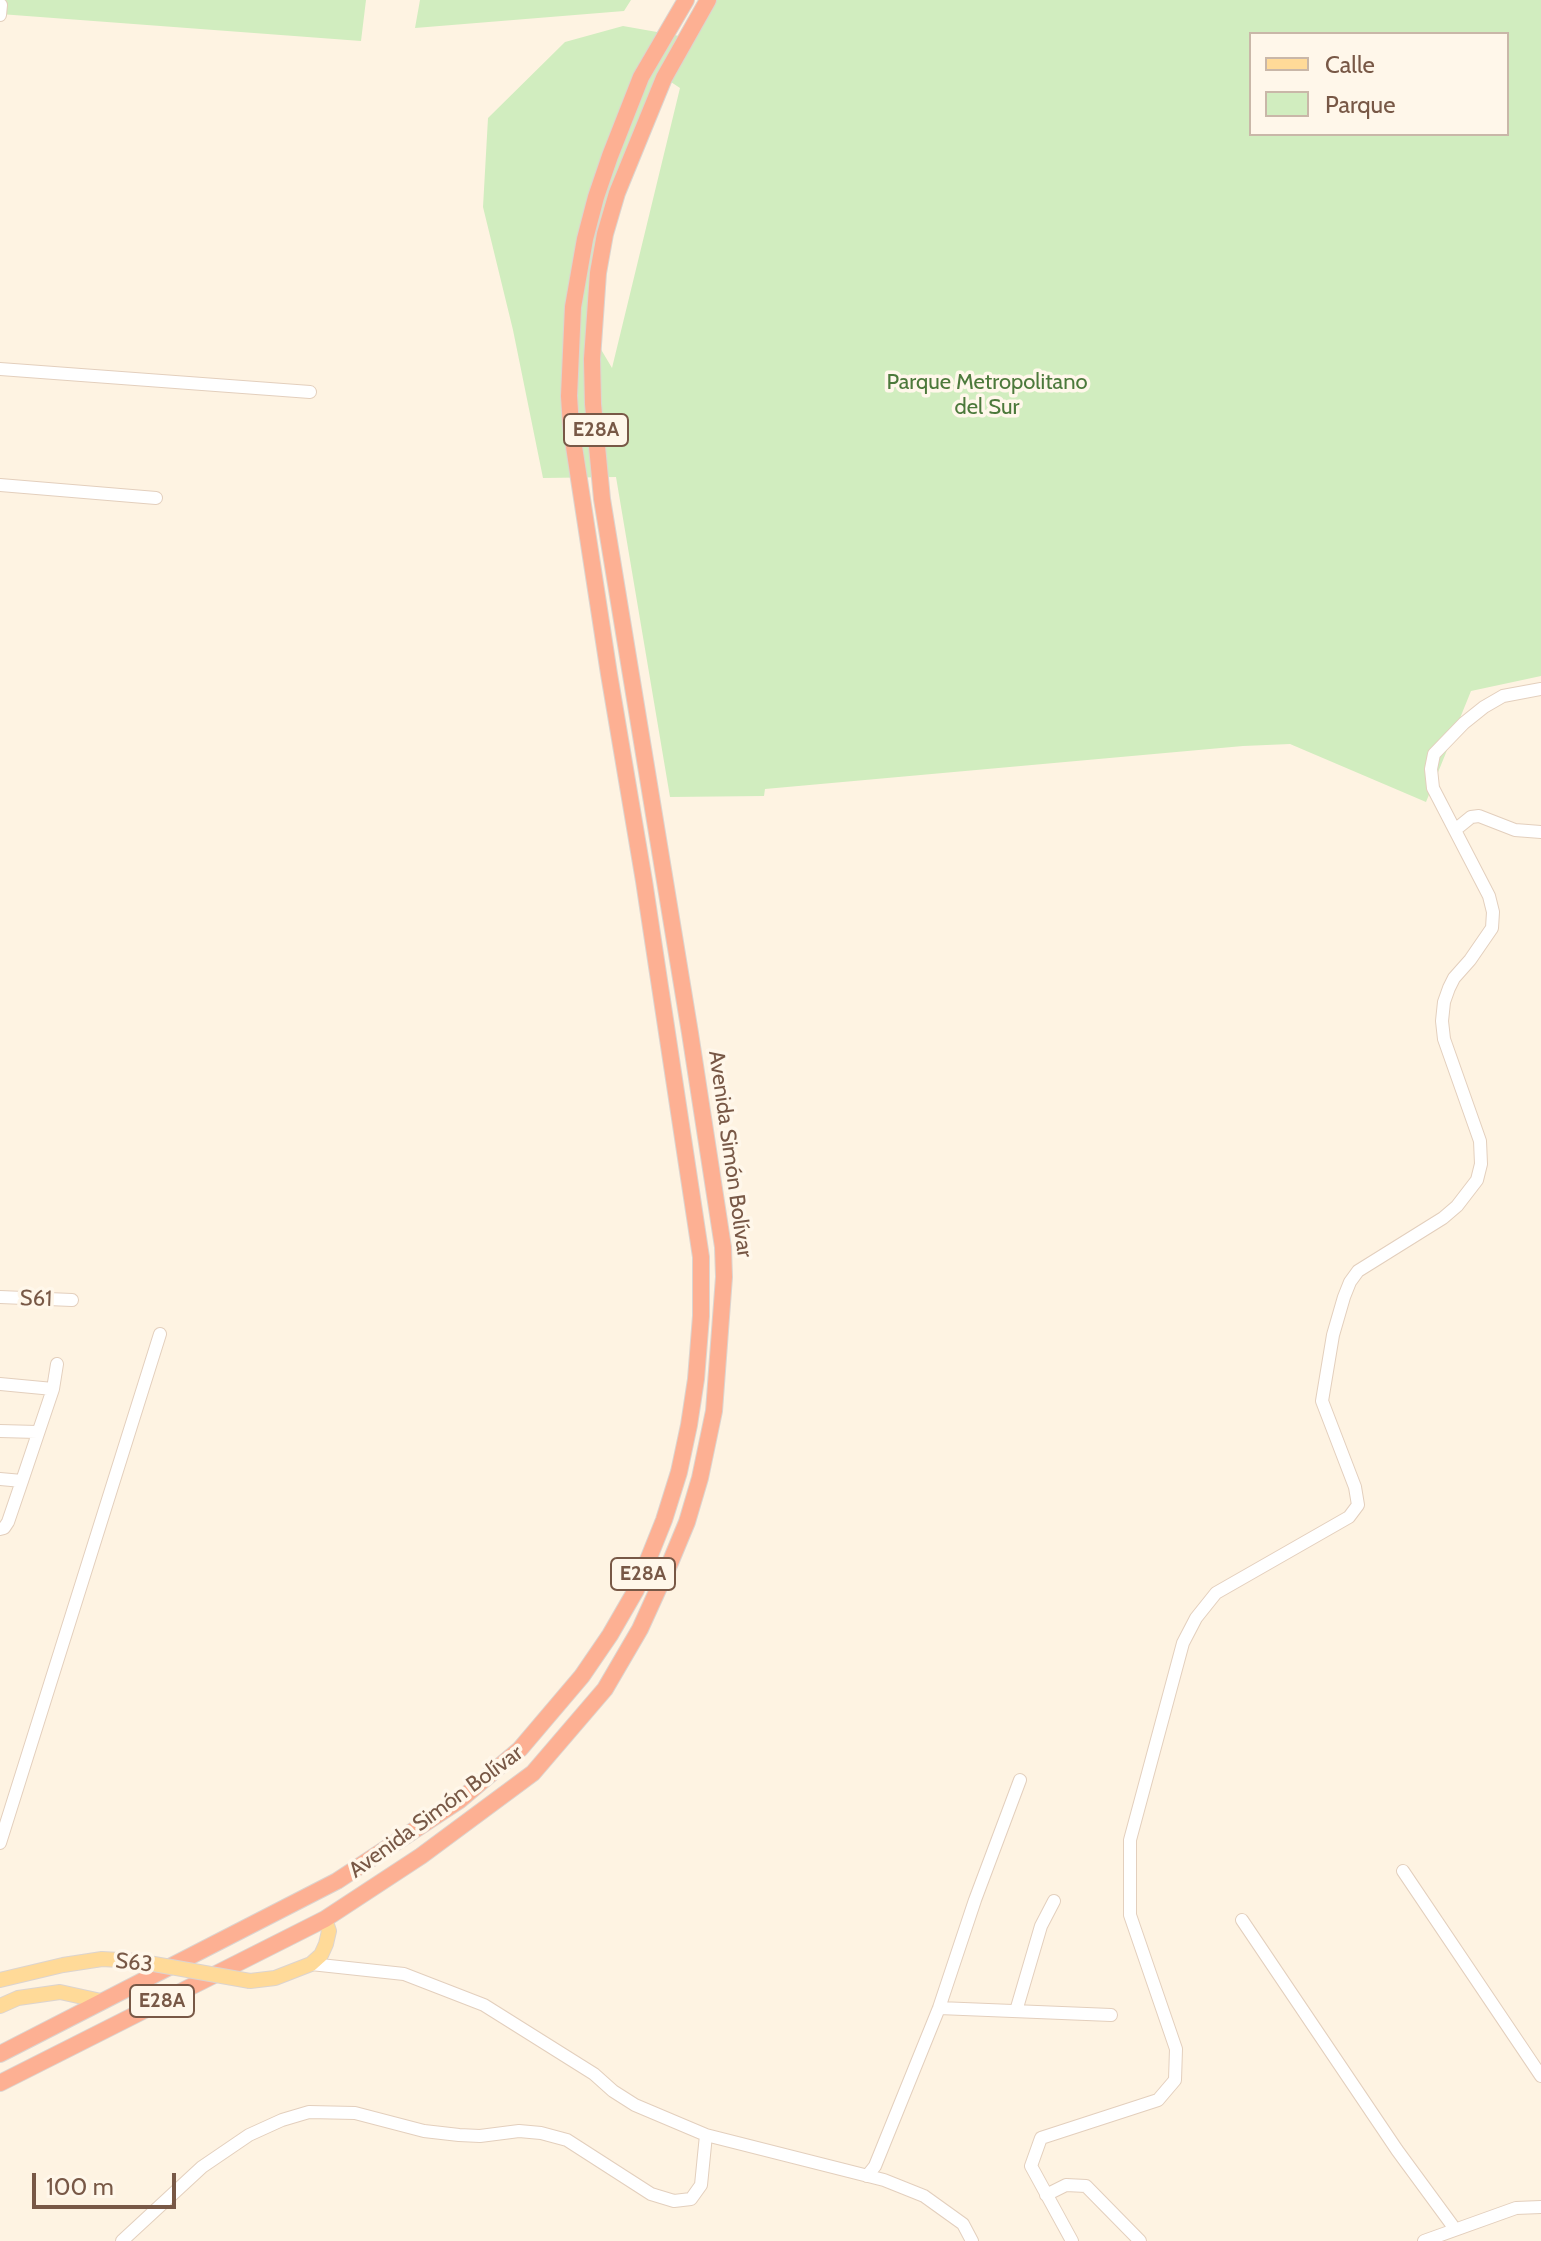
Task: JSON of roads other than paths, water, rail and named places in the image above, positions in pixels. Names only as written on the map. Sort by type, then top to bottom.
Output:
[{"type":"highway","name":"Avenida Simón Bolívar","points":[[0,2054],[337,1881],[460,1800],[520,1749],[582,1676],[636,1590],[664,1520],[679,1472],[692,1410],[700,1345],[701,1257],[571,427],[569,396],[573,307],[596,197],[641,77],[686,0]]},
{"type":"highway","name":"Avenida Simón Bolívar","points":[[0,2083],[325,1919],[421,1856],[533,1773],[605,1689],[640,1629],[687,1522],[714,1411],[724,1262],[693,1049],[602,499],[593,404],[594,314],[603,247],[617,193],[664,78],[708,0]]},
{"type":"highway","points":[[644,881],[664,878]]},
{"type":"main road","points":[[311,1964],[321,1955],[326,1944],[329,1931],[325,1919]]},
{"type":"main road","name":"S63","points":[[0,1980],[102,1959],[137,1961],[250,1981],[275,1978],[311,1964]]},
{"type":"main road","name":"S63","points":[[0,2006],[18,1998],[60,1992],[101,2001]]},
{"type":"street","points":[[0,369],[310,392]]},
{"type":"street","points":[[0,485],[156,498]]},
{"type":"street","points":[[1072,2241],[1031,2166],[1041,2138],[1158,2100],[1175,2080],[1176,2049],[1130,1915],[1130,1840],[1183,1643],[1196,1618],[1216,1593],[1349,1517],[1358,1505],[1355,1487],[1322,1401],[1333,1335],[1344,1297],[1358,1271],[1457,1206],[1477,1180],[1481,1164],[1480,1141],[1448,1051],[1442,1021],[1449,988],[1492,928],[1493,912],[1489,896],[1433,788],[1431,769],[1434,754],[1484,707],[1503,696],[1541,689]]},
{"type":"street","points":[[1455,830],[1471,817],[1479,816],[1515,830],[1541,832]]},
{"type":"street","name":"S61","points":[[0,1297],[72,1300]]},
{"type":"street","points":[[0,1843],[160,1334]]},
{"type":"street","points":[[2,1529],[53,1389],[57,1364]]},
{"type":"street","points":[[0,1384],[53,1389]]},
{"type":"street","points":[[0,1431],[37,1432]]},
{"type":"street","points":[[0,1479],[22,1481]]},
{"type":"street","points":[[867,2176],[875,2166],[939,2008],[1020,1780]]},
{"type":"street","points":[[1403,1871],[1541,2076]]},
{"type":"street","points":[[1016,2011],[1041,1926],[1054,1901]]},
{"type":"street","points":[[1242,1920],[1397,2150],[1455,2229]]},
{"type":"street","points":[[311,1964],[404,1974],[484,2005],[594,2074],[635,2105],[706,2135],[884,2180],[924,2196],[963,2224],[972,2241]]},
{"type":"street","points":[[939,2008],[1111,2015]]},
{"type":"street","points":[[122,2241],[202,2167],[249,2135],[309,2112],[355,2113],[424,2131],[459,2135],[519,2131],[541,2133],[567,2140],[651,2194],[674,2201],[691,2199],[701,2185],[706,2135]]},
{"type":"street","points":[[1046,2195],[1066,2185],[1086,2186],[1140,2241]]},
{"type":"street","points":[[1424,2241],[1516,2208],[1541,2207]]},
{"type":"park label","name":"Parque Metropolitano del Sur","points":[[987,396]]}]
